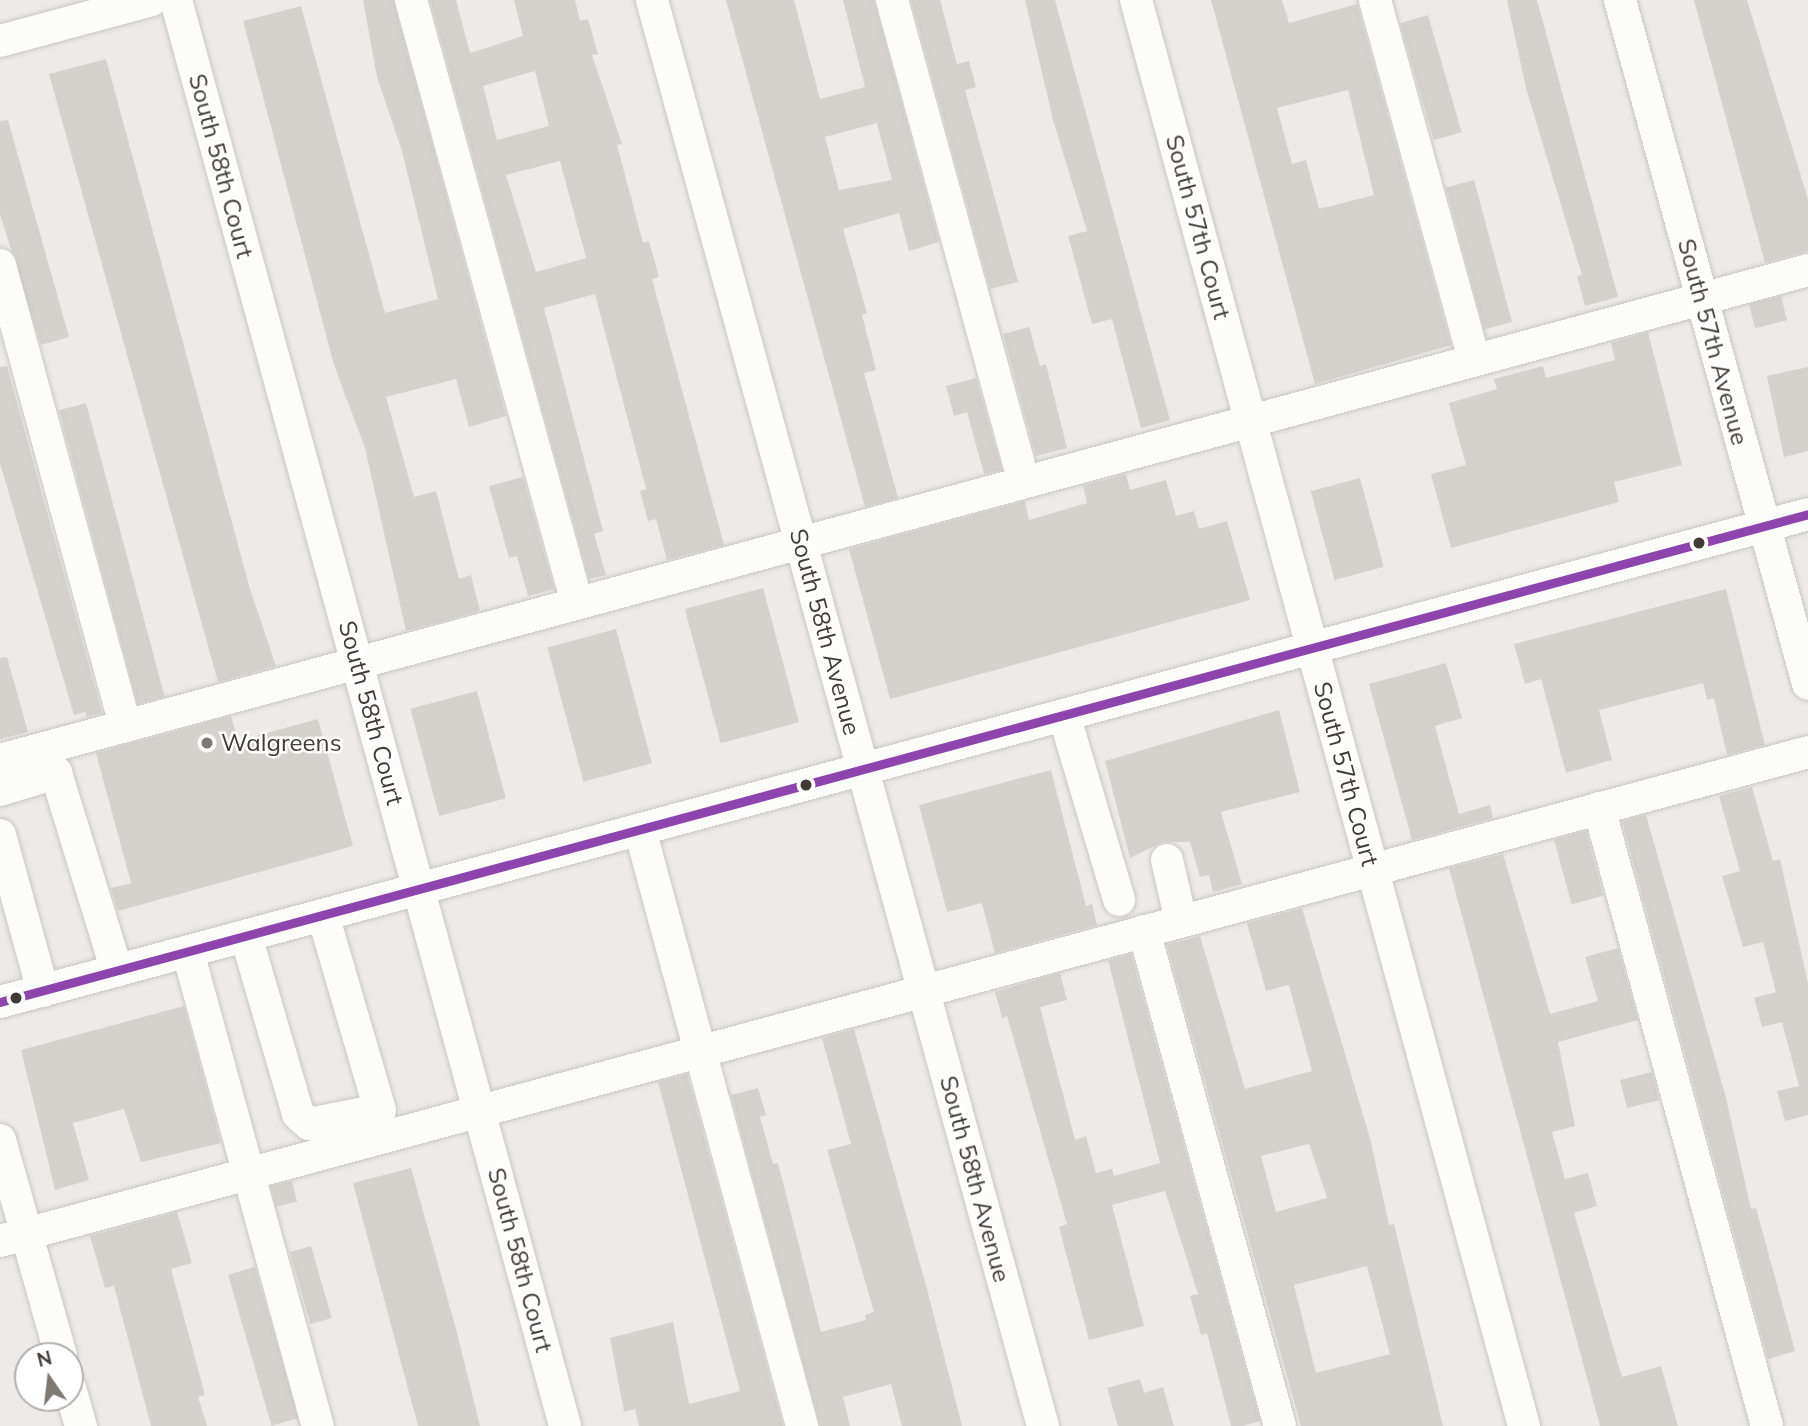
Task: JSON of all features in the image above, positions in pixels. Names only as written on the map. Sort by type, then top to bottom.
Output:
[{"type":"street","points":[[0,41],[152,0]]},
{"type":"street","name":"South 58th Court","points":[[176,0],[565,1426]]},
{"type":"street","points":[[411,0],[577,603]]},
{"type":"street","name":"South 58th Avenue","points":[[652,0],[1043,1426]]},
{"type":"street","points":[[892,0],[1024,482]]},
{"type":"street","name":"South 57th Court","points":[[1136,0],[1524,1426]]},
{"type":"street","points":[[1376,0],[1474,360]]},
{"type":"street","name":"South 57th Avenue","points":[[1620,0],[1808,684]]},
{"type":"street","points":[[0,265],[125,726]]},
{"type":"street","points":[[0,761],[1808,270]]},
{"type":"street","points":[[0,1002],[1808,514]]},
{"type":"street","points":[[1064,715],[1119,900]]},
{"type":"street","points":[[13,1238],[1808,752]]},
{"type":"street","points":[[0,790],[56,773],[117,971]]},
{"type":"street","points":[[1599,808],[1767,1426]]},
{"type":"street","points":[[640,830],[802,1426]]},
{"type":"street","points":[[0,835],[43,991]]},
{"type":"street","points":[[1167,860],[1181,921]]},
{"type":"street","points":[[246,936],[298,1114],[309,1124],[380,1110],[323,915]]},
{"type":"street","points":[[1144,931],[1280,1426]]},
{"type":"street","points":[[188,952],[318,1426]]},
{"type":"street","points":[[0,1140],[13,1238],[55,1342]]},
{"type":"building","points":[[363,0],[393,0],[506,416],[469,427],[456,379],[386,397],[414,497],[436,491],[459,579],[471,575],[480,611],[406,631],[365,448],[334,365],[243,21],[301,6],[385,313],[438,299],[402,151],[377,77]]},
{"type":"building","points":[[430,0],[456,0],[470,53],[523,36],[514,0],[575,0],[580,21],[588,19],[598,54],[592,55],[622,144],[617,145],[643,243],[649,241],[659,277],[652,279],[724,545],[667,560],[656,519],[648,521],[640,491],[646,489],[595,294],[544,308],[603,531],[594,534],[606,575],[589,579]],"holes":[[[535,71],[549,126],[497,140],[483,86]],[[560,161],[586,258],[536,272],[506,175]]]},
{"type":"building","points":[[726,0],[794,0],[820,99],[865,87],[843,0],[874,0],[939,242],[909,251],[899,213],[843,229],[867,313],[862,315],[876,370],[864,373],[898,498],[865,507]],"holes":[[[877,123],[892,180],[839,190],[825,137]]]},
{"type":"building","points":[[911,0],[940,0],[957,64],[969,61],[976,87],[965,90],[1018,282],[990,289]]},
{"type":"building","points":[[1025,0],[1055,0],[1170,420],[1141,428],[1112,319],[1092,324],[1068,236],[1087,231],[1053,120]]},
{"type":"building","points":[[1211,0],[1282,0],[1289,23],[1357,4],[1451,345],[1315,384]],"holes":[[[1348,90],[1374,195],[1319,209],[1306,160],[1292,164],[1277,108]]]},
{"type":"building","points":[[1507,0],[1537,0],[1618,297],[1585,306],[1577,276],[1582,275],[1526,88]]},
{"type":"building","points":[[1694,0],[1747,0],[1808,199],[1808,251],[1765,263]]},
{"type":"building","points":[[1428,15],[1462,132],[1434,140],[1400,23]]},
{"type":"building","points":[[106,59],[250,589],[276,666],[218,682],[49,74]]},
{"type":"building","points":[[8,120],[69,337],[41,345],[0,214],[0,121]]},
{"type":"building","points":[[1474,180],[1512,322],[1484,329],[1446,188]]},
{"type":"building","points":[[1781,296],[1787,320],[1755,328],[1749,304]]},
{"type":"building","points":[[1029,327],[1040,366],[1046,364],[1067,448],[1036,456],[1003,334]]},
{"type":"building","points":[[1648,332],[1682,465],[1614,482],[1619,502],[1451,548],[1431,474],[1466,465],[1449,403],[1497,389],[1494,379],[1543,366],[1546,378],[1615,360],[1611,343]]},
{"type":"building","points":[[7,366],[102,713],[87,717],[85,712],[74,715],[0,463],[0,367]]},
{"type":"building","points":[[1808,367],[1808,451],[1784,457],[1767,376]]},
{"type":"building","points":[[976,378],[1002,470],[984,474],[967,412],[954,416],[946,386]]},
{"type":"building","points":[[86,403],[165,697],[138,704],[59,410]]},
{"type":"building","points":[[1126,474],[1130,490],[1166,480],[1176,516],[1194,511],[1199,529],[1227,521],[1250,600],[890,699],[849,549],[1025,501],[1029,520],[1087,503],[1083,486]]},
{"type":"building","points":[[523,477],[554,589],[528,596],[517,556],[509,558],[489,486]]},
{"type":"building","points":[[1360,478],[1384,567],[1335,580],[1311,491]]},
{"type":"building","points":[[763,588],[799,722],[721,743],[685,609]]},
{"type":"building","points":[[1726,589],[1765,745],[1727,755],[1714,698],[1707,700],[1703,683],[1599,710],[1612,760],[1566,773],[1541,679],[1525,684],[1514,644]]},
{"type":"building","points":[[616,629],[652,763],[583,782],[547,647]]},
{"type":"building","points":[[7,657],[28,732],[0,739],[0,658]]},
{"type":"building","points":[[1446,663],[1462,718],[1435,726],[1459,814],[1490,805],[1493,818],[1412,840],[1369,684]]},
{"type":"building","points":[[477,691],[506,798],[439,816],[410,709]]},
{"type":"building","points":[[1279,710],[1300,792],[1221,812],[1242,884],[1213,892],[1209,875],[1200,877],[1190,842],[1162,842],[1130,858],[1105,761]]},
{"type":"building","name":"Walgreens","points":[[231,716],[238,741],[318,719],[353,846],[118,911],[111,888],[131,883],[96,753]]},
{"type":"building","points":[[1051,770],[1086,906],[1092,904],[1097,925],[995,953],[982,903],[947,912],[919,805]]},
{"type":"building","points":[[1752,787],[1773,861],[1780,859],[1808,983],[1808,1115],[1785,1121],[1777,1091],[1799,1086],[1782,1022],[1762,1027],[1754,998],[1776,992],[1763,942],[1743,947],[1722,876],[1740,871],[1719,796]]},
{"type":"building","points":[[1646,815],[1725,1094],[1751,1209],[1756,1208],[1795,1351],[1768,1359],[1622,821]]},
{"type":"building","points":[[1586,831],[1603,896],[1571,904],[1554,840]]},
{"type":"building","points":[[1503,854],[1550,1014],[1598,1001],[1585,957],[1618,948],[1638,1020],[1558,1042],[1575,1126],[1552,1132],[1565,1179],[1588,1173],[1597,1206],[1574,1213],[1622,1377],[1661,1366],[1678,1426],[1600,1426],[1449,868]]},
{"type":"building","points":[[1302,908],[1371,1142],[1389,1225],[1394,1224],[1443,1426],[1301,1426],[1167,945],[1200,936],[1245,1089],[1312,1071],[1289,985],[1266,991],[1247,923]],"holes":[[[1309,1144],[1327,1198],[1276,1212],[1261,1156]],[[1367,1266],[1390,1354],[1316,1373],[1294,1285]]]},
{"type":"building","points":[[1131,954],[1260,1421],[1243,1426],[1231,1426],[1207,1333],[1201,1335],[1190,1296],[1198,1294],[1165,1191],[1112,1205],[1144,1326],[1089,1340],[1059,1227],[1067,1224],[1007,1016],[1002,1018],[995,992],[1060,973],[1067,1000],[1040,1007],[1075,1140],[1086,1136],[1096,1173],[1112,1169],[1114,1176],[1160,1163],[1108,960]]},
{"type":"building","points":[[184,1006],[221,1143],[141,1162],[124,1109],[73,1123],[89,1180],[55,1190],[21,1050]]},
{"type":"building","points":[[854,1029],[927,1289],[962,1426],[902,1426],[891,1384],[843,1397],[850,1426],[820,1426],[731,1095],[758,1088],[766,1115],[760,1117],[773,1164],[778,1163],[821,1332],[866,1320],[865,1315],[874,1312],[827,1150],[851,1144],[822,1038]]},
{"type":"building","points":[[1652,1072],[1659,1100],[1627,1108],[1620,1080]]},
{"type":"building","points":[[687,1074],[783,1426],[639,1426],[635,1409],[624,1412],[610,1338],[673,1322],[689,1404],[740,1391],[658,1082]]},
{"type":"building","points":[[411,1168],[480,1426],[418,1426],[353,1183]]},
{"type":"building","points":[[292,1181],[297,1201],[276,1207],[271,1186]]},
{"type":"building","points":[[177,1212],[192,1263],[171,1269],[205,1395],[198,1397],[207,1426],[151,1426],[114,1286],[105,1288],[90,1236]]},
{"type":"building","points":[[311,1246],[332,1318],[311,1324],[290,1252]]},
{"type":"building","points":[[255,1267],[298,1418],[271,1426],[228,1275]]},
{"type":"building","points":[[1140,1379],[1144,1393],[1163,1387],[1174,1426],[1118,1426],[1107,1388]]},
{"type":"transit line","points":[[0,1002],[1808,514]]},
{"type":"place","name":"Walgreens","points":[[207,743]]}]
